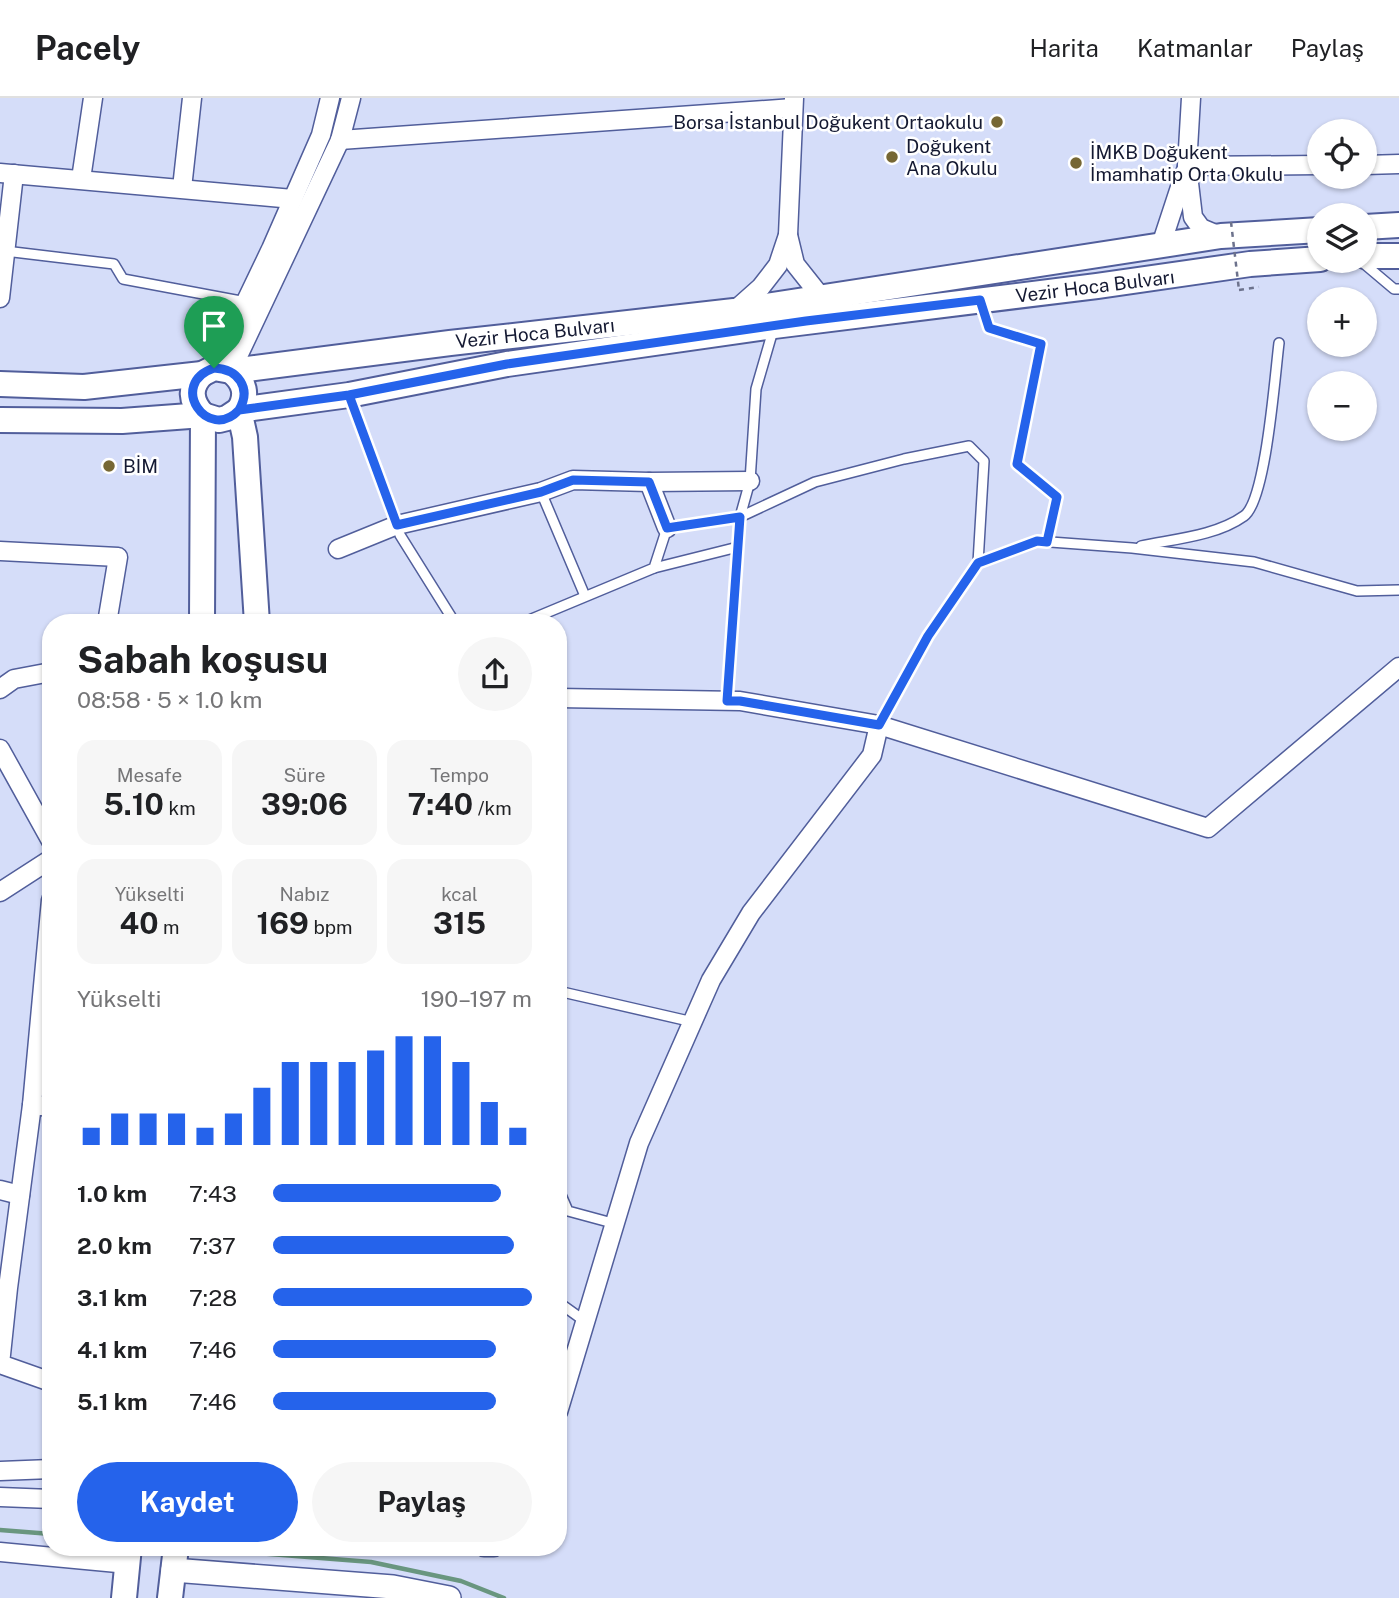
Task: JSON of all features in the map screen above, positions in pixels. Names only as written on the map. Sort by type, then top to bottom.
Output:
[{"type":"main road","points":[[1377,226],[1399,225]]},
{"type":"main road","name":"Vezir Hoca Bulvarı","points":[[0,384],[84,387],[734,311],[1161,245],[1226,229],[1307,230]]},
{"type":"main road","points":[[1377,256],[1399,256]]},
{"type":"main road","name":"Vezir Hoca Bulvarı","points":[[0,420],[122,421],[203,415],[219,420],[239,410],[349,395],[507,364],[1250,264],[1307,260]]},
{"type":"main road","points":[[202,614],[203,415],[193,400],[192,392],[194,383],[216,371],[238,376],[244,392],[244,400],[239,410],[245,437],[256,614]]},
{"type":"main road","points":[[124,1598],[129,1556]]},
{"type":"main road","points":[[170,1598],[174,1559]]},
{"type":"street","points":[[81,179],[93,98]]},
{"type":"street","points":[[182,188],[192,98]]},
{"type":"street","points":[[216,371],[321,135],[330,98]]},
{"type":"street","points":[[216,371],[340,140],[351,98]]},
{"type":"street","points":[[1191,98],[1187,166],[1193,217],[1201,228],[1226,229]]},
{"type":"street","points":[[340,140],[793,103],[788,235],[795,264],[822,298]]},
{"type":"street","points":[[1377,165],[1399,164]]},
{"type":"street","points":[[1187,166],[1307,165]]},
{"type":"street","points":[[1161,245],[1187,166]]},
{"type":"street","points":[[0,298],[5,251],[7,173],[293,199]]},
{"type":"street","points":[[734,311],[761,287],[778,265],[788,235]]},
{"type":"street","points":[[338,549],[397,525],[541,492],[573,480],[750,481]]},
{"type":"street","points":[[649,482],[667,528]]},
{"type":"street","points":[[0,551],[118,557],[108,614]]},
{"type":"street","points":[[567,698],[740,701],[879,725],[1208,828],[1399,667]]},
{"type":"street","points":[[0,689],[14,679],[42,674]]},
{"type":"street","points":[[567,1383],[639,1143],[711,980],[751,914],[872,755],[879,725]]},
{"type":"street","points":[[0,749],[42,825]]},
{"type":"street","points":[[0,892],[42,865]]},
{"type":"street","points":[[42,1041],[0,1364],[42,1379]]},
{"type":"street","points":[[32,1105],[42,1106]]},
{"type":"street","points":[[0,1190],[20,1195]]},
{"type":"street","points":[[0,1471],[42,1469]]},
{"type":"street","points":[[0,1497],[42,1499]]},
{"type":"street","points":[[0,1552],[42,1553]]},
{"type":"street","points":[[174,1559],[449,1598]]},
{"type":"lane","points":[[5,251],[114,264],[123,279],[246,302]]},
{"type":"lane","points":[[1375,273],[1394,289],[1399,289]]},
{"type":"lane","points":[[980,300],[989,328],[1041,344],[1017,464],[1057,497],[1047,542]]},
{"type":"lane","points":[[727,701],[740,517],[750,481],[756,389],[774,326]]},
{"type":"lane","points":[[1132,548],[1224,528],[1248,514],[1259,488],[1279,343]]},
{"type":"lane","points":[[349,395],[400,535],[449,614]]},
{"type":"lane","points":[[654,568],[667,528],[740,517],[815,482],[904,458],[969,446],[984,461],[978,563],[928,636],[879,725]]},
{"type":"lane","points":[[541,492],[585,596]]},
{"type":"lane","points":[[978,563],[1037,541],[1132,548],[1254,562],[1357,591],[1399,590]]},
{"type":"lane","points":[[543,614],[654,568],[738,547]]},
{"type":"lane","points":[[567,993],[693,1022]]},
{"type":"lane","points":[[567,1209],[616,1224]]},
{"type":"lane","points":[[567,1308],[586,1322]]},
{"type":"path","points":[[1226,229],[1239,290],[1259,287]]},
{"type":"waterway","points":[[0,1530],[42,1533]]},
{"type":"waterway","points":[[296,1556],[371,1562],[461,1581],[504,1598]]},
{"type":"place","name":"Borsa İstanbul Doğukent Ortaokulu","points":[[997,122]]},
{"type":"place","name":"Doğukent Ana Okulu","points":[[892,157]]},
{"type":"place","name":"İMKB Doğukent İmamhatip Orta Okulu","points":[[1076,163]]},
{"type":"place","name":"BİM","points":[[109,466]]},
{"type":"route","points":[[214,368],[199,376],[192,392],[197,408],[210,419],[227,418],[239,410],[349,395],[397,525],[541,492],[573,480],[649,482],[667,528],[740,517],[727,701],[879,725],[928,636],[978,563],[1037,541],[1047,542],[1057,497],[1017,464],[1041,344],[989,328],[980,300],[806,321],[507,364],[349,395],[294,402],[239,410],[244,400],[244,392],[238,376],[223,368],[214,368]]}]
